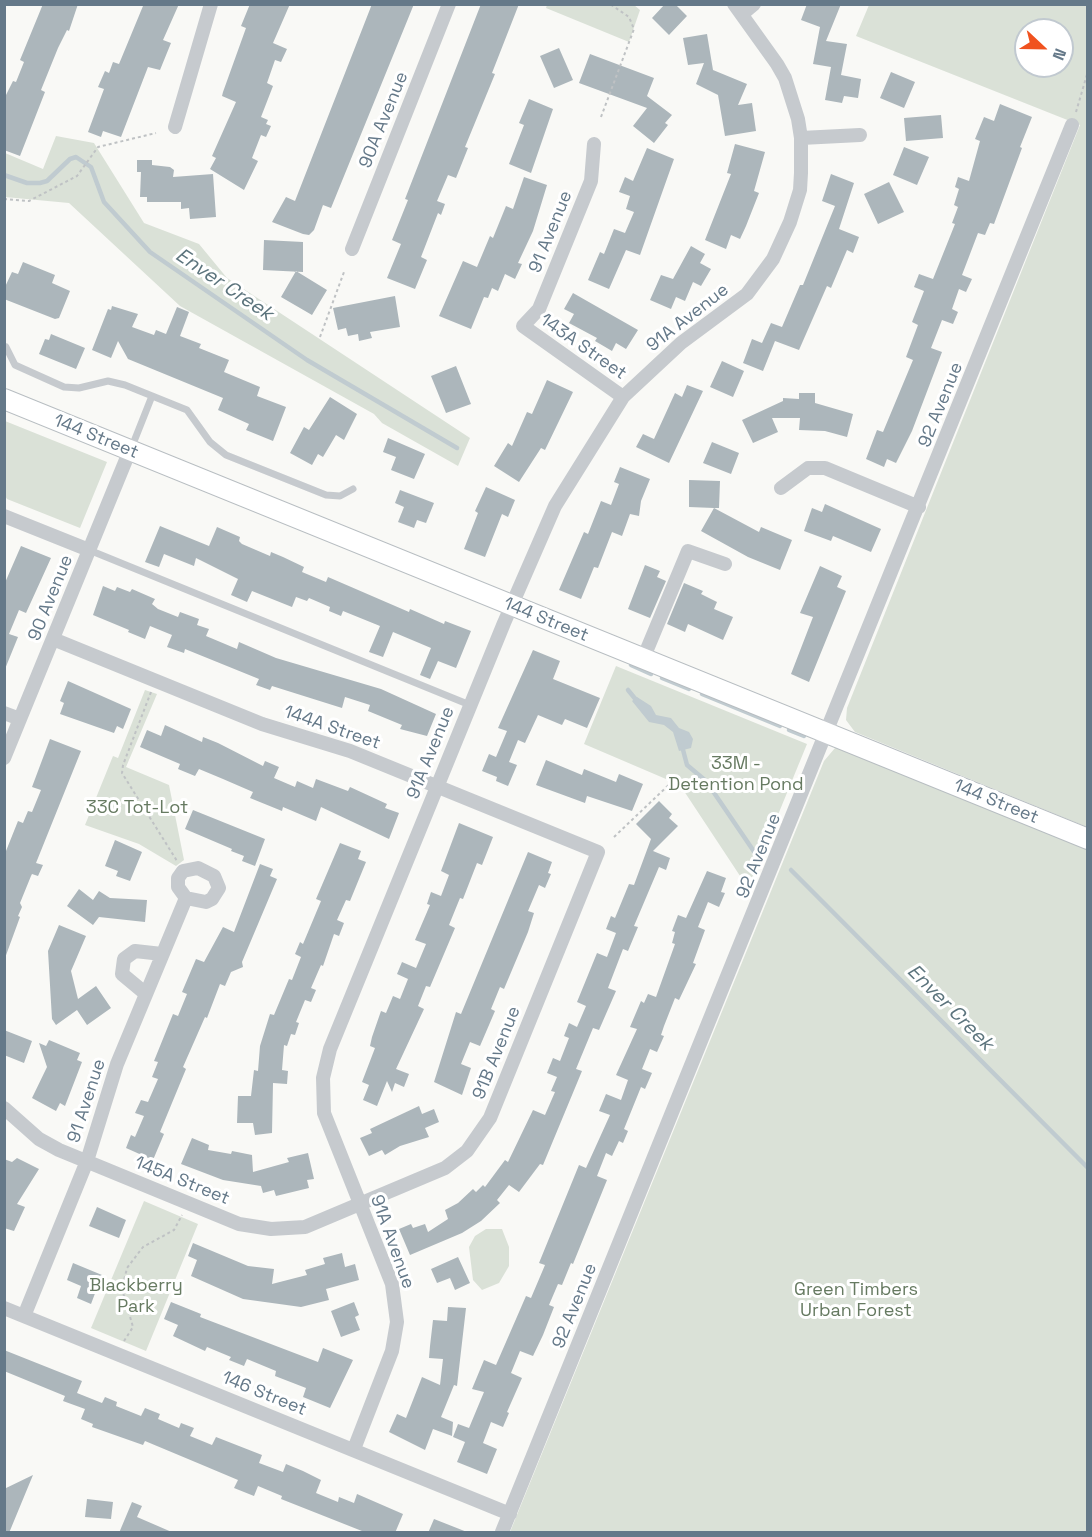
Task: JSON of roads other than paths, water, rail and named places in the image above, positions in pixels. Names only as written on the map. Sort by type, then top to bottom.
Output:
[{"type":"main road","name":"144 Street","points":[[4,399],[1088,839]]},
{"type":"street","points":[[175,128],[211,4]]},
{"type":"street","name":"90A Avenue","points":[[352,249],[449,4]]},
{"type":"street","points":[[738,9],[754,4]]},
{"type":"street","name":"91A Avenue","points":[[354,1449],[392,1351],[397,1322],[392,1284],[324,1113],[322,1090],[325,1068],[333,1040],[470,705],[555,506],[623,397],[681,344],[737,304],[760,278],[783,238],[800,190],[801,138],[785,78],[769,51],[738,9]]},
{"type":"street","name":"92 Avenue","points":[[502,1533],[828,734],[1072,124]]},
{"type":"street","points":[[801,138],[860,135]]},
{"type":"street","name":"91 Avenue","points":[[523,326],[539,309],[591,181],[594,144]]},
{"type":"street","name":"143A Street","points":[[523,326],[623,397]]},
{"type":"street","name":"90 Avenue","points":[[4,758],[130,450]]},
{"type":"street","points":[[781,488],[808,468],[825,468],[919,507]]},
{"type":"street","points":[[4,516],[89,550]]},
{"type":"street","points":[[644,659],[688,551],[725,564]]},
{"type":"street","name":"144A Street","points":[[53,639],[262,724],[350,751],[598,852]]},
{"type":"street","points":[[4,713],[21,719]]},
{"type":"street","name":"91B Avenue","points":[[359,1203],[445,1168],[466,1151],[480,1135],[490,1118],[598,852]]},
{"type":"street","points":[[198,868],[214,876],[219,888],[216,894],[206,902],[186,898],[178,886],[178,878],[183,870],[198,868]]},
{"type":"street","name":"91 Avenue","points":[[24,1316],[87,1161],[117,1064],[186,898]]},
{"type":"street","points":[[146,994],[122,974],[124,959],[135,951],[162,954]]},
{"type":"street","name":"145A Street","points":[[4,1108],[48,1145],[239,1224],[271,1229],[305,1227],[359,1203]]},
{"type":"street","name":"146 Street","points":[[4,1308],[510,1514]]},
{"type":"lane","points":[[6,347],[15,365],[64,387],[79,388],[108,381],[125,385],[187,410],[210,442],[226,455],[326,495],[340,496],[353,489]]},
{"type":"lane","points":[[130,450],[152,396]]},
{"type":"lane","points":[[89,550],[470,705]]},
{"type":"waterway","name":"Enver Creek","points":[[4,175],[27,183],[40,183],[47,181],[70,159],[76,157],[91,167],[104,202],[150,252],[307,360],[457,448]]},
{"type":"waterway","points":[[631,665],[651,674]]},
{"type":"waterway","points":[[662,678],[689,689]]},
{"type":"waterway","name":"Enver Creek","points":[[628,690],[637,701]]},
{"type":"waterway","points":[[702,694],[780,726]]},
{"type":"waterway","points":[[789,730],[804,736]]},
{"type":"waterway","name":"Enver Creek","points":[[682,746],[687,765],[706,781],[755,853]]},
{"type":"waterway","name":"Enver Creek","points":[[791,870],[1088,1168]]},
{"type":"park label","name":"33M - Detention Pond","points":[[736,774]]},
{"type":"park label","name":"33C Tot-Lot","points":[[137,808]]},
{"type":"park label","name":"Blackberry Park","points":[[136,1296]]},
{"type":"park label","name":"Green Timbers Urban Forest","points":[[856,1300]]}]
